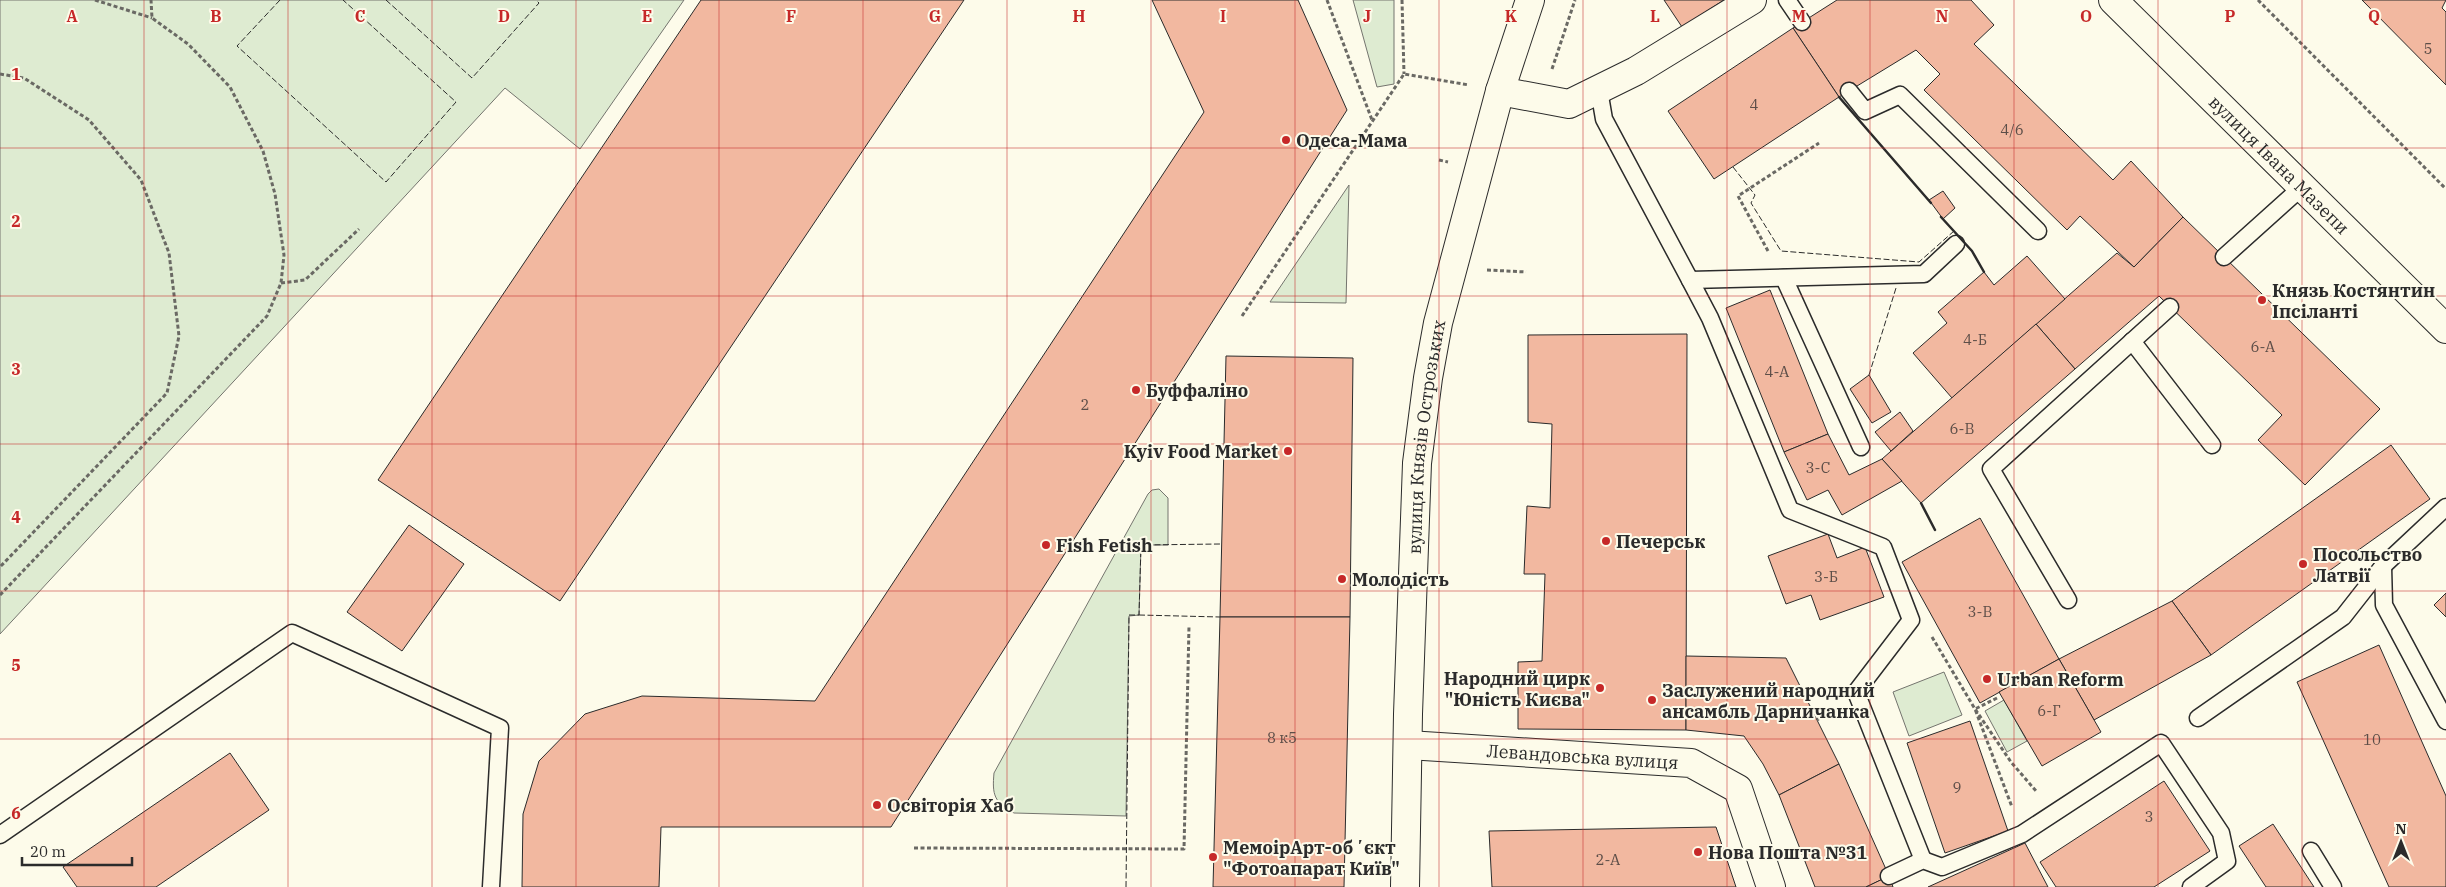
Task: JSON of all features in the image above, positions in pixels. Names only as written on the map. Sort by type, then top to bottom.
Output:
[{"type":"main road","name":"вулиця Князів Острозьких","points":[[1405,887],[1417,463],[1428,378],[1440,315],[1500,91],[1530,0]]},
{"type":"main road","points":[[1500,91],[1569,104],[1636,71],[1752,0]]},
{"type":"main road","name":"вулиця Івана Мазепи","points":[[2113,0],[2446,329]]},
{"type":"main road","name":"Левандовська вулиця","points":[[1408,745],[1691,763],[1738,789],[1771,887]]},
{"type":"lane","points":[[1787,0],[1802,22]]},
{"type":"lane","points":[[1599,90],[1604,119],[1710,318],[1790,510],[1883,547],[1911,620],[1856,692],[1923,860]]},
{"type":"lane","points":[[1849,91],[1865,111],[1900,95],[2038,231]]},
{"type":"lane","points":[[2224,257],[2302,187]]},
{"type":"lane","points":[[1690,280],[1924,274],[1956,244]]},
{"type":"lane","points":[[1784,278],[1861,446]]},
{"type":"lane","points":[[2068,600],[1991,469],[2170,306]]},
{"type":"lane","points":[[2132,341],[2212,445]]},
{"type":"lane","points":[[2198,718],[2344,617],[2383,566],[2446,507]]},
{"type":"lane","points":[[2383,566],[2384,605],[2446,722]]},
{"type":"lane","points":[[0,835],[292,633],[500,728],[491,887]]},
{"type":"lane","points":[[1889,876],[1923,860],[1942,866],[2022,834],[2161,743],[2221,833],[2227,861],[2191,887]]},
{"type":"lane","points":[[2311,851],[2333,887]]},
{"type":"path","points":[[0,595],[267,316],[281,283],[284,255],[281,222],[263,151],[230,87],[188,44],[152,18],[95,0]]},
{"type":"path","points":[[151,0],[152,18]]},
{"type":"path","points":[[1327,0],[1373,120]]},
{"type":"path","points":[[1242,316],[1404,74],[1402,0]]},
{"type":"path","points":[[1550,74],[1575,0]]},
{"type":"path","points":[[2258,0],[2446,189]]},
{"type":"path","points":[[0,74],[24,78],[89,120],[141,180],[169,253],[179,336],[167,392],[0,567]]},
{"type":"path","points":[[1404,74],[1500,91]]},
{"type":"path","points":[[1784,278],[1738,196],[1819,143]]},
{"type":"path","points":[[281,283],[305,280],[359,229]]},
{"type":"path","points":[[1487,270],[1526,272]]},
{"type":"path","points":[[1911,620],[1933,638],[1975,709],[2011,762],[2055,812]]},
{"type":"path","points":[[914,848],[1184,849],[1189,626]]},
{"type":"path","points":[[1975,709],[1997,698]]},
{"type":"path","points":[[1975,709],[2022,834]]},
{"type":"green space","points":[[0,0],[684,0],[580,149],[505,88],[0,634]]},
{"type":"green space","points":[[1353,0],[1394,0],[1394,84],[1377,87]]},
{"type":"green space","points":[[1349,185],[1346,303],[1270,302]]},
{"type":"green space","points":[[1159,489],[1168,498],[1168,545],[1141,545],[1139,615],[1129,616],[1126,816],[1014,813],[1002,805],[996,797],[993,787],[994,773],[1148,494],[1152,490]]},
{"type":"green space","points":[[1944,672],[1962,715],[1909,736],[1893,692]]},
{"type":"green space","points":[[2004,700],[2027,741],[2007,752],[1985,711]]},
{"type":"building","points":[[701,0],[964,0],[560,601],[378,480]]},
{"type":"building","points":[[1152,0],[1298,0],[1347,110],[891,827],[661,827],[659,887],[522,887],[523,814],[539,761],[585,714],[642,696],[815,701],[1204,112]]},
{"type":"building","points":[[1664,0],[1724,0],[1682,27]]},
{"type":"building","points":[[1837,0],[1971,0],[1994,25],[1974,44],[2113,180],[2131,161],[2183,217],[2134,267],[2080,216],[2067,230],[1924,90],[1940,74],[1916,50],[1839,97],[1793,28]]},
{"type":"building","points":[[2362,0],[2446,0],[2442,8],[2446,12],[2446,85]]},
{"type":"building","points":[[1793,28],[1839,97],[1714,179],[1668,111]]},
{"type":"building","points":[[1943,191],[1955,208],[1943,219],[1929,200]]},
{"type":"building","points":[[2183,217],[2380,409],[2305,485],[2258,440],[2282,415],[2159,296],[2075,369],[2036,324],[2117,253],[2134,267]]},
{"type":"building","points":[[2027,256],[2065,299],[1952,398],[1913,353],[1947,323],[1938,312],[1984,272],[1994,285]]},
{"type":"building","points":[[1770,290],[1828,434],[1784,452],[1726,308]]},
{"type":"building","points":[[2036,324],[2075,369],[1921,503],[1882,459]]},
{"type":"building","name":"Печерськ","points":[[1687,334],[1686,730],[1518,729],[1518,662],[1542,661],[1545,574],[1524,574],[1527,506],[1550,508],[1552,424],[1528,422],[1528,335]]},
{"type":"building","name":"Kyiv Food Market","points":[[1226,356],[1353,358],[1350,617],[1220,617]]},
{"type":"building","points":[[1869,375],[1891,412],[1872,423],[1850,389]]},
{"type":"building","points":[[1900,412],[1913,431],[1891,451],[1875,432]]},
{"type":"building","points":[[1828,434],[1849,475],[1882,459],[1902,481],[1842,515],[1828,490],[1807,500],[1784,452]]},
{"type":"building","points":[[2391,445],[2430,499],[2211,655],[2172,601]]},
{"type":"building","points":[[1980,518],[2059,659],[1980,703],[1902,562]]},
{"type":"building","points":[[409,525],[464,564],[402,651],[347,612]]},
{"type":"building","points":[[1828,534],[1837,558],[1865,547],[1884,597],[1820,620],[1811,595],[1786,604],[1768,556]]},
{"type":"building","points":[[2446,593],[2446,617],[2434,605]]},
{"type":"building","points":[[2172,601],[2211,655],[2094,720],[2059,659]]},
{"type":"building","points":[[1220,617],[1350,617],[1344,887],[1213,887]]},
{"type":"building","points":[[2379,645],[2446,796],[2446,887],[2389,887],[2297,682]]},
{"type":"building","points":[[1686,656],[1786,658],[1839,764],[1779,795],[1763,764],[1744,736],[1686,730]]},
{"type":"building","points":[[2059,659],[2101,732],[2042,766],[1999,692]]},
{"type":"building","points":[[1970,721],[2008,831],[1945,853],[1907,743]]},
{"type":"building","points":[[230,753],[269,810],[156,887],[77,887],[63,867]]},
{"type":"building","points":[[1839,764],[1889,876],[1866,887],[1815,887],[1779,795]]},
{"type":"building","points":[[2164,781],[2210,851],[2154,887],[2056,887],[2040,862]]},
{"type":"building","points":[[2273,824],[2314,887],[2266,887],[2239,846]]},
{"type":"building","points":[[1716,827],[1736,887],[1492,887],[1489,831]]},
{"type":"building","points":[[2025,843],[2048,887],[1928,887]]},
{"type":"building","points":[[1889,876],[1893,887],[1866,887]]},
{"type":"fence","points":[[280,0],[237,46],[386,182],[456,102],[343,0]]},
{"type":"fence","points":[[386,0],[472,78],[539,3],[536,0]]},
{"type":"fence","points":[[1733,167],[1755,195],[1751,203],[1781,251],[1919,262],[1954,231]]},
{"type":"fence","points":[[1869,375],[1896,288]]},
{"type":"fence","points":[[1126,887],[1129,615],[1139,615],[1141,545],[1220,544]]},
{"type":"fence","points":[[1139,615],[1220,617]]},
{"type":"wall","points":[[1839,97],[1931,203]]},
{"type":"wall","points":[[1941,217],[1972,251],[1984,272]]},
{"type":"wall","points":[[1921,503],[1935,530]]},
{"type":"place","name":"Одеса-Мама","points":[[1286,140]]},
{"type":"place","name":"Князь Костянтин Іпсіланті","points":[[2262,300]]},
{"type":"place","name":"Буффаліно","points":[[1136,390]]},
{"type":"place","name":"Kyiv Food Market","points":[[1288,451]]},
{"type":"place","name":"Печерськ","points":[[1606,541]]},
{"type":"place","name":"Fish Fetish","points":[[1046,545]]},
{"type":"place","name":"Посольство Латвії","points":[[2303,564]]},
{"type":"place","name":"Молодiсть","points":[[1342,579]]},
{"type":"place","name":"Urban Reform","points":[[1987,679]]},
{"type":"place","name":"Народний цирк \"Юність Києва\"","points":[[1600,688]]},
{"type":"place","name":"Заслужений народний ансамбль Дарничанка","points":[[1652,700]]},
{"type":"place","name":"Освіторія Хаб","points":[[877,805]]},
{"type":"place","name":"Нова Пошта №31","points":[[1698,852]]},
{"type":"place","name":"МемоірАрт-обʼєкт \"Фотоапарат Київ\"","points":[[1213,857]]}]
